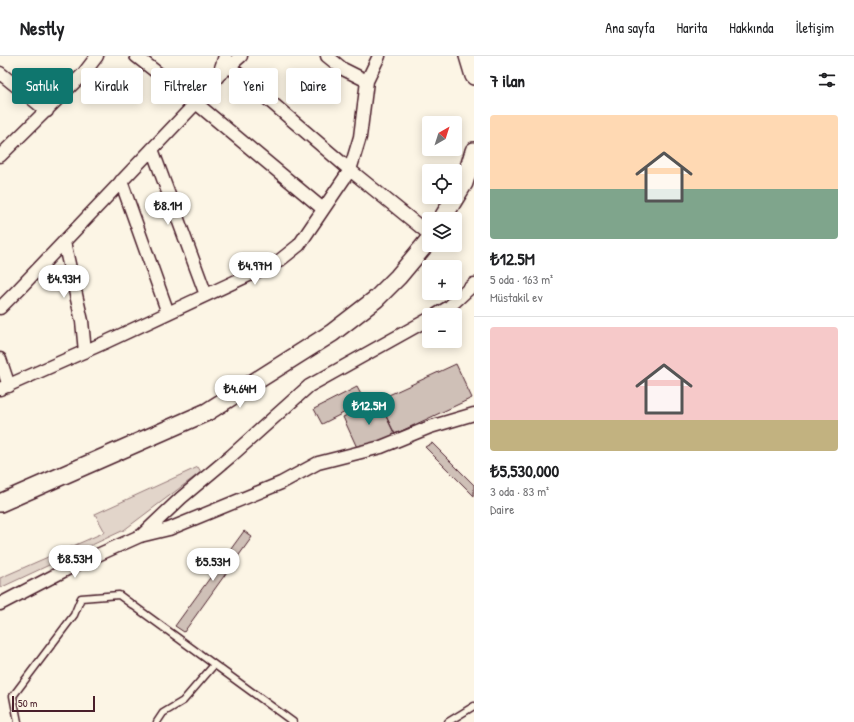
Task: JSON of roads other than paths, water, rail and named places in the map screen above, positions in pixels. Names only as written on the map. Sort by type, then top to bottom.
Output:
[{"type":"street","points":[[0,156],[84,73],[97,56]]},
{"type":"street","points":[[136,56],[151,68]]},
{"type":"street","points":[[221,72],[227,61],[241,56]]},
{"type":"street","points":[[327,56],[343,69],[367,81]]},
{"type":"street","points":[[0,359],[4,388],[85,352],[279,261],[299,246],[350,170],[360,137],[367,81],[378,56]]},
{"type":"street","points":[[468,56],[474,76]]},
{"type":"street","points":[[227,61],[350,170],[422,228]]},
{"type":"street","points":[[0,73],[47,111]]},
{"type":"street","points":[[0,308],[195,104]]},
{"type":"street","points":[[197,104],[324,209]]},
{"type":"street","points":[[152,149],[206,295]]},
{"type":"street","points":[[446,212],[464,183],[474,151]]},
{"type":"street","points":[[122,181],[168,313]]},
{"type":"street","points":[[64,242],[82,321],[85,352]]},
{"type":"street","points":[[0,503],[206,412],[332,333],[376,299],[398,277],[422,248]]},
{"type":"street","points":[[447,308],[474,284]]},
{"type":"street","points":[[140,536],[181,498],[231,456],[309,386],[422,323]]},
{"type":"street","points":[[0,604],[73,566],[140,536],[169,529],[281,483],[318,464],[381,447],[430,427],[474,414]]},
{"type":"lane","points":[[18,722],[13,696],[74,615],[81,598],[119,595],[293,722]]},
{"type":"lane","points":[[157,722],[163,713],[183,701],[214,664]]},
{"type":"lane","points":[[448,722],[474,706]]}]
